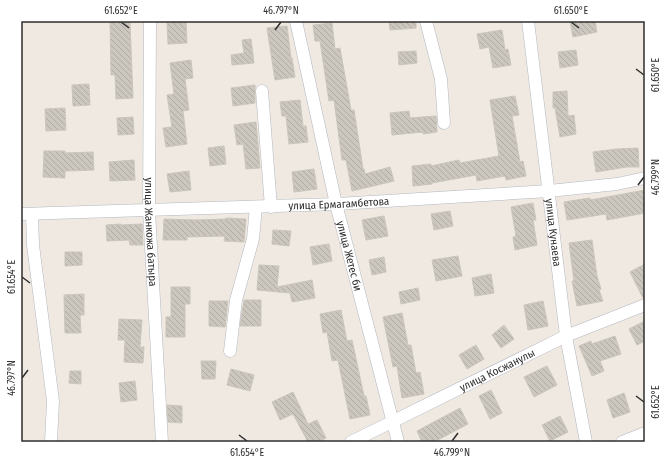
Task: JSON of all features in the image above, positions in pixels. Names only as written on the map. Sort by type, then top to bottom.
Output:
[{"type":"street","name":"улица Жанкожа батыра","points":[[150,21],[149,211],[162,442]]},
{"type":"street","name":"улица Жетес би","points":[[296,21],[337,204],[398,442]]},
{"type":"street","points":[[426,21],[441,79],[444,123]]},
{"type":"street","name":"улица Кунаева","points":[[528,21],[566,336],[586,442]]},
{"type":"street","points":[[262,91],[272,207]]},
{"type":"street","name":"улица Ермагамбетова","points":[[26,214],[337,204],[549,191],[617,184],[645,178]]},
{"type":"street","points":[[230,351],[236,300],[253,239],[256,207]]},
{"type":"street","points":[[26,214],[33,245],[53,401],[51,442]]},
{"type":"street","name":"улица Косжанулы","points":[[351,442],[566,336],[645,305]]},
{"type":"street","points":[[622,442],[645,433]]},
{"type":"building","points":[[110,21],[130,21],[133,98],[116,99],[115,75],[111,75]]},
{"type":"building","points":[[389,21],[416,21],[416,28],[390,30]]},
{"type":"building","points":[[570,21],[595,21],[597,32],[573,37]]},
{"type":"building","points":[[186,22],[187,43],[168,44],[167,23]]},
{"type":"building","points":[[332,23],[335,49],[340,48],[351,110],[354,110],[363,169],[365,174],[390,167],[394,181],[352,191],[346,160],[342,160],[334,100],[329,101],[320,41],[315,41],[313,25]]},
{"type":"building","points":[[287,26],[295,77],[275,80],[267,28]]},
{"type":"building","points":[[502,30],[505,50],[508,49],[511,65],[493,68],[489,47],[480,49],[477,34]]},
{"type":"building","points":[[251,39],[254,63],[232,65],[231,55],[244,53],[242,40]]},
{"type":"building","points":[[576,50],[578,65],[560,68],[558,52]]},
{"type":"building","points":[[416,51],[417,63],[399,65],[398,52]]},
{"type":"building","points":[[191,60],[193,78],[185,79],[189,110],[183,111],[187,144],[166,147],[163,128],[172,127],[167,95],[174,94],[170,63]]},
{"type":"building","points":[[89,84],[90,105],[73,106],[72,85]]},
{"type":"building","points":[[255,85],[255,103],[233,106],[231,88]]},
{"type":"building","points":[[567,91],[568,116],[574,115],[576,134],[560,137],[555,108],[553,108],[553,92]]},
{"type":"building","points":[[515,96],[519,115],[512,116],[520,162],[523,161],[526,176],[506,180],[505,176],[477,181],[476,175],[432,184],[413,186],[412,166],[431,164],[431,166],[459,160],[460,163],[499,156],[490,100]]},
{"type":"building","points":[[300,100],[303,126],[306,126],[308,142],[289,144],[286,116],[282,116],[280,102]]},
{"type":"building","points":[[65,108],[66,130],[46,131],[45,109]]},
{"type":"building","points":[[409,111],[410,118],[436,116],[437,132],[392,135],[390,113]]},
{"type":"building","points":[[133,117],[134,134],[118,135],[117,118]]},
{"type":"building","points":[[256,122],[260,168],[246,169],[243,144],[237,145],[234,125]]},
{"type":"building","points":[[224,146],[226,164],[210,166],[208,148]]},
{"type":"building","points":[[638,148],[639,167],[627,167],[596,172],[593,152]]},
{"type":"building","points":[[44,151],[65,151],[65,153],[93,152],[94,170],[65,171],[65,178],[43,177]]},
{"type":"building","points":[[134,160],[135,180],[110,181],[109,162]]},
{"type":"building","points":[[314,169],[317,189],[294,192],[292,172]]},
{"type":"building","points":[[189,171],[191,190],[170,192],[167,174]]},
{"type":"building","points":[[645,190],[645,213],[607,220],[606,214],[567,220],[564,202],[590,198],[590,200]]},
{"type":"building","points":[[533,203],[536,220],[533,220],[537,245],[515,250],[513,237],[516,236],[511,207]]},
{"type":"building","points":[[450,211],[453,226],[434,230],[431,214]]},
{"type":"building","points":[[384,216],[388,236],[366,240],[362,220]]},
{"type":"building","points":[[226,218],[246,219],[244,242],[224,241],[225,236],[187,237],[187,240],[163,240],[164,219],[196,220]]},
{"type":"building","points":[[142,224],[143,245],[130,245],[129,240],[107,241],[106,225]]},
{"type":"building","points":[[273,230],[291,231],[289,246],[272,244]]},
{"type":"building","points":[[592,240],[597,276],[601,289],[599,290],[603,301],[577,306],[572,281],[574,281],[569,243]]},
{"type":"building","points":[[329,244],[332,261],[313,265],[310,247]]},
{"type":"building","points":[[65,252],[82,252],[82,265],[65,266]]},
{"type":"building","points":[[458,256],[462,276],[436,281],[432,260]]},
{"type":"building","points":[[384,257],[386,272],[372,275],[369,260]]},
{"type":"building","points":[[645,264],[645,298],[643,298],[630,272]]},
{"type":"building","points":[[259,265],[279,266],[277,287],[312,280],[315,298],[292,302],[290,293],[257,290]]},
{"type":"building","points":[[491,274],[494,293],[475,296],[472,278]]},
{"type":"building","points":[[171,287],[190,287],[190,304],[185,304],[185,337],[166,337],[166,317],[171,317]]},
{"type":"building","points":[[418,288],[420,300],[401,304],[399,292]]},
{"type":"building","points":[[84,294],[84,315],[80,315],[81,333],[65,333],[64,295]]},
{"type":"building","points":[[244,300],[261,300],[261,326],[240,326]]},
{"type":"building","points":[[209,301],[228,301],[225,327],[209,326]]},
{"type":"building","points":[[543,301],[548,326],[528,330],[524,305]]},
{"type":"building","points":[[341,310],[347,341],[352,340],[364,396],[366,396],[370,415],[350,419],[338,360],[332,361],[327,332],[323,333],[320,314]]},
{"type":"building","points":[[402,313],[408,345],[411,345],[416,373],[420,372],[424,394],[402,398],[397,366],[393,367],[383,317]]},
{"type":"building","points":[[119,319],[142,320],[140,347],[144,347],[143,363],[124,362],[125,340],[118,340]]},
{"type":"building","points":[[645,321],[645,341],[637,345],[629,329]]},
{"type":"building","points":[[504,325],[514,339],[501,348],[492,335]]},
{"type":"building","points":[[615,336],[621,354],[600,361],[604,371],[592,376],[579,346],[591,341],[592,344]]},
{"type":"building","points":[[476,345],[484,359],[467,369],[459,355]]},
{"type":"building","points":[[201,361],[216,361],[215,379],[202,379]]},
{"type":"building","points":[[547,366],[557,385],[534,397],[524,377]]},
{"type":"building","points":[[231,369],[254,375],[250,391],[227,385]]},
{"type":"building","points":[[70,371],[81,371],[81,384],[69,383]]},
{"type":"building","points":[[135,381],[137,400],[121,402],[119,383]]},
{"type":"building","points":[[491,390],[502,413],[490,419],[479,396]]},
{"type":"building","points":[[293,392],[308,424],[317,420],[326,438],[318,442],[308,442],[293,414],[280,420],[272,402]]},
{"type":"building","points":[[624,393],[630,412],[613,418],[607,400]]},
{"type":"building","points":[[167,405],[182,406],[182,423],[168,422]]},
{"type":"building","points":[[460,408],[468,424],[434,442],[422,442],[417,431]]},
{"type":"building","points":[[560,416],[568,432],[550,441],[542,425]]}]
